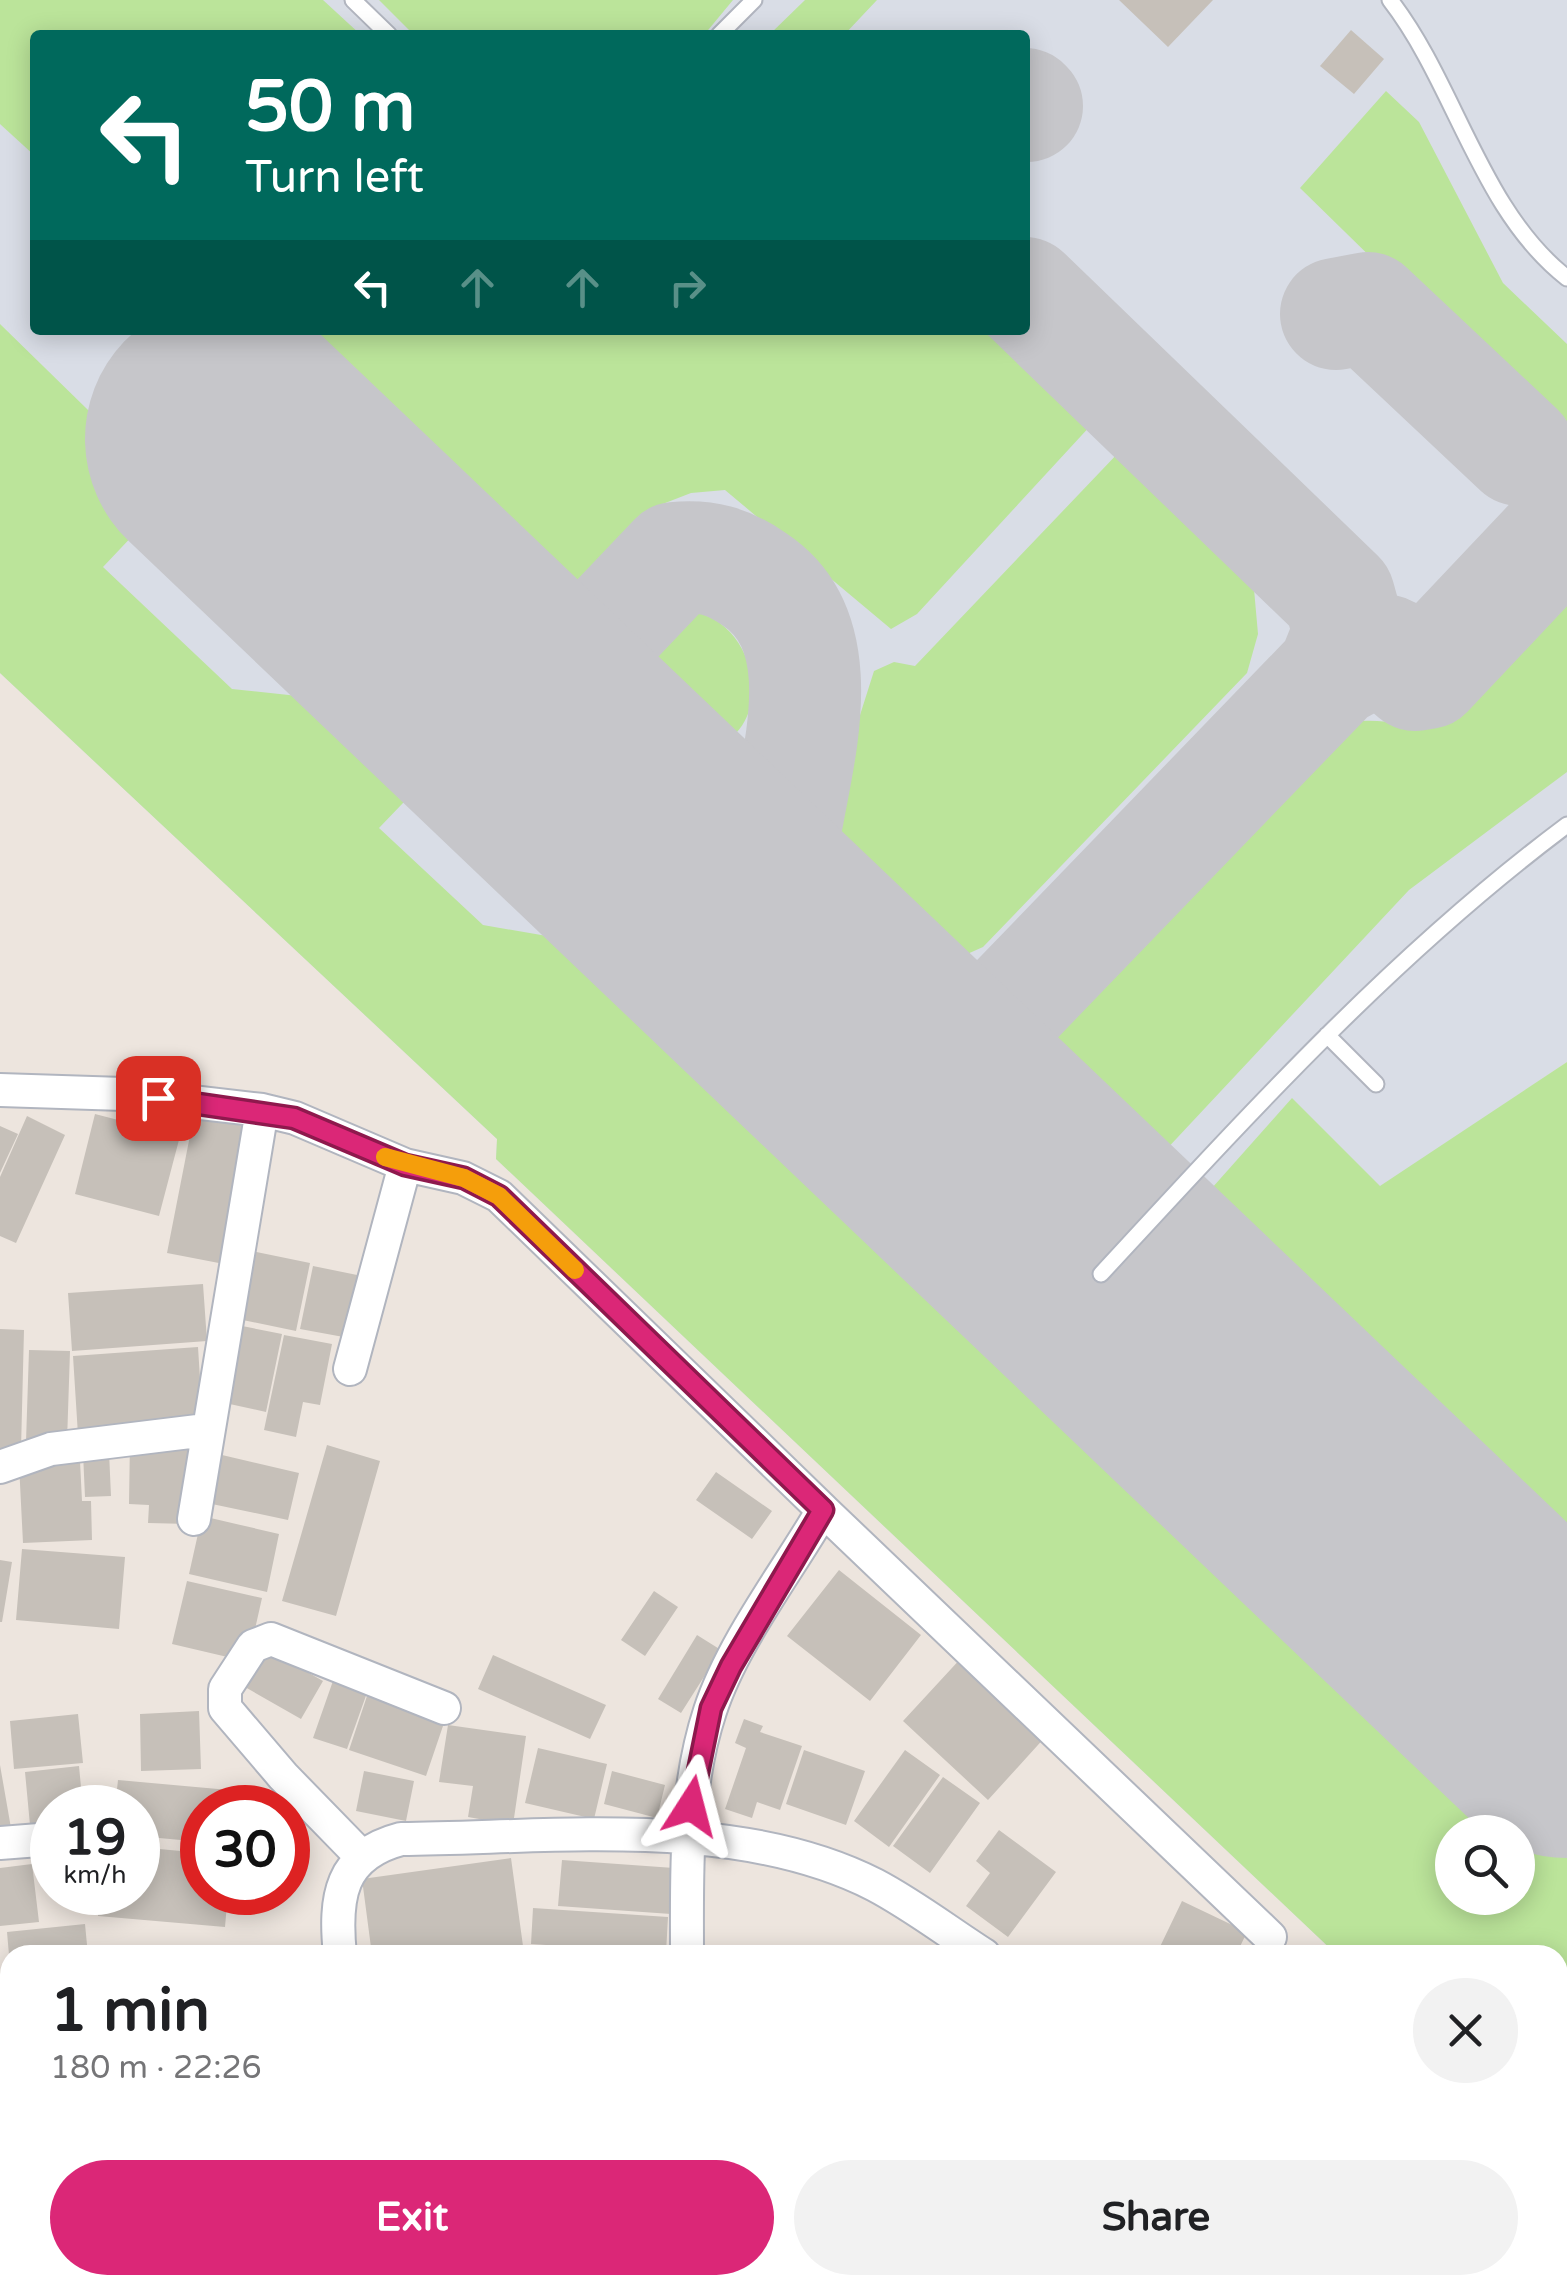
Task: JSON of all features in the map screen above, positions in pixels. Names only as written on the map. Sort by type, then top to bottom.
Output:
[{"type":"street","points":[[0,1090],[123,1094],[262,1110],[294,1118],[405,1165],[464,1178],[499,1196],[1270,1937]]},
{"type":"street","points":[[194,1519],[262,1110]]},
{"type":"street","points":[[350,1369],[405,1165]]},
{"type":"street","points":[[0,1466],[51,1449],[206,1430]]},
{"type":"street","points":[[687,1945],[687,1837],[711,1708],[731,1666],[823,1510]]},
{"type":"street","points":[[360,1856],[283,1776],[226,1708],[224,1689],[253,1646],[271,1639],[444,1708]]},
{"type":"street","points":[[339,1945],[336,1925],[341,1897],[360,1856],[401,1839],[687,1837],[763,1847],[874,1885],[968,1945]]},
{"type":"street","points":[[0,1843],[30,1840]]},
{"type":"lane","points":[[353,0],[384,30]]},
{"type":"lane","points":[[724,30],[754,0]]},
{"type":"lane","points":[[1390,0],[1421,40],[1506,205],[1528,239],[1567,278]]},
{"type":"lane","points":[[1100,1274],[1327,1035],[1440,926],[1567,825]]},
{"type":"lane","points":[[1327,1035],[1376,1084]]},
{"type":"shaded area","points":[[0,0],[1567,0],[1567,1062],[1381,1187],[1567,1363],[1567,1945],[1326,1945],[496,1159],[497,1139],[0,673]]},
{"type":"green space","points":[[0,0],[323,0],[356,30],[30,30],[30,151],[0,124]]},
{"type":"green space","points":[[379,0],[733,0],[708,30],[409,30]]},
{"type":"green space","points":[[805,0],[877,0],[849,30],[774,30]]},
{"type":"green space","points":[[1386,91],[1419,122],[1503,283],[1567,344],[1567,449],[1300,188]]},
{"type":"green space","points":[[0,324],[173,493],[103,567],[232,689],[409,708],[450,754],[379,828],[483,925],[662,956],[1567,1817],[1567,1945],[1326,1945],[496,1159],[497,1139],[0,673]]},
{"type":"green space","points":[[221,335],[1001,335],[1093,423],[917,614],[891,629],[725,490],[691,493],[660,505],[531,633]]},
{"type":"green space","points":[[1121,450],[1253,578],[1258,634],[1247,673],[983,947],[955,959],[912,967],[878,957],[823,910],[835,794],[874,671],[894,662],[915,666]]},
{"type":"green space","points":[[1567,556],[1567,772],[1409,890],[1148,1169],[1111,1171],[1086,1159],[1049,1124],[1029,1094],[1025,1064],[1043,1007],[1299,743],[1351,722],[1407,725]]},
{"type":"green space","points":[[687,611],[711,618],[730,632],[743,651],[751,674],[752,697],[746,719],[732,737],[702,750],[686,749],[671,741],[623,690],[632,664],[654,633]]},
{"type":"green space","points":[[1567,1062],[1567,1614],[1198,1264],[1190,1229],[1196,1206],[1292,1098],[1380,1186]]},
{"type":"building","points":[[1119,0],[1213,0],[1168,47]]},
{"type":"building","points":[[1351,30],[1384,59],[1354,94],[1320,66]]},
{"type":"building","points":[[95,1114],[180,1136],[159,1216],[75,1194]]},
{"type":"building","points":[[194,1115],[250,1126],[224,1264],[167,1253]]},
{"type":"building","points":[[27,1116],[65,1135],[16,1243],[0,1236],[0,1177]]},
{"type":"building","points":[[0,1126],[18,1134],[0,1173]]},
{"type":"building","points":[[247,1250],[310,1263],[296,1331],[233,1318]]},
{"type":"building","points":[[313,1266],[362,1276],[349,1338],[300,1329]]},
{"type":"building","points":[[203,1284],[207,1341],[72,1351],[68,1293]]},
{"type":"building","points":[[232,1324],[282,1334],[266,1412],[216,1401]]},
{"type":"building","points":[[0,1329],[24,1330],[21,1449],[0,1448]]},
{"type":"building","points":[[284,1335],[332,1344],[320,1405],[303,1402],[296,1437],[264,1430]]},
{"type":"building","points":[[198,1347],[203,1426],[78,1435],[73,1356]]},
{"type":"building","points":[[29,1350],[70,1351],[67,1442],[26,1442]]},
{"type":"building","points":[[130,1440],[190,1442],[189,1524],[148,1523],[149,1505],[129,1504]]},
{"type":"building","points":[[327,1445],[380,1461],[336,1616],[282,1601]]},
{"type":"building","points":[[109,1452],[111,1496],[85,1497],[83,1453]]},
{"type":"building","points":[[222,1455],[299,1473],[288,1520],[212,1504]]},
{"type":"building","points":[[80,1461],[82,1501],[91,1501],[92,1540],[23,1543],[19,1464]]},
{"type":"building","points":[[716,1472],[772,1511],[752,1539],[696,1500]]},
{"type":"building","points":[[202,1516],[279,1534],[267,1592],[189,1574]]},
{"type":"building","points":[[22,1549],[125,1557],[119,1629],[16,1620]]},
{"type":"building","points":[[0,1560],[12,1562],[2,1622],[0,1622]]},
{"type":"building","points":[[839,1570],[921,1635],[870,1701],[787,1636]]},
{"type":"building","points":[[187,1581],[262,1598],[253,1638],[241,1635],[236,1659],[172,1644]]},
{"type":"building","points":[[654,1591],[678,1607],[645,1656],[621,1640]]},
{"type":"building","points":[[697,1635],[721,1650],[681,1713],[658,1699]]},
{"type":"building","points":[[267,1649],[323,1681],[301,1719],[245,1687]]},
{"type":"building","points":[[493,1655],[606,1705],[590,1739],[478,1689]]},
{"type":"building","points":[[963,1656],[1047,1735],[988,1800],[903,1721]]},
{"type":"building","points":[[334,1678],[368,1690],[347,1749],[313,1738]]},
{"type":"building","points":[[367,1696],[444,1723],[426,1776],[349,1750]]},
{"type":"building","points":[[199,1711],[201,1769],[141,1771],[140,1714]]},
{"type":"building","points":[[78,1714],[83,1763],[14,1769],[10,1721]]},
{"type":"building","points":[[744,1719],[763,1726],[760,1732],[802,1746],[780,1810],[757,1802],[752,1818],[725,1809],[746,1748],[735,1743]]},
{"type":"building","points":[[448,1725],[526,1736],[513,1825],[468,1817],[473,1786],[439,1782]]},
{"type":"building","points":[[538,1748],[607,1764],[594,1819],[525,1803]]},
{"type":"building","points":[[804,1750],[865,1771],[846,1825],[786,1804]]},
{"type":"building","points":[[905,1750],[940,1775],[889,1847],[854,1821]]},
{"type":"building","points":[[0,1765],[11,1828],[0,1829]]},
{"type":"building","points":[[79,1766],[81,1785],[30,1785],[30,1825],[25,1772]]},
{"type":"building","points":[[364,1771],[414,1781],[406,1821],[356,1811]]},
{"type":"building","points":[[612,1771],[665,1785],[657,1818],[604,1804]]},
{"type":"building","points":[[943,1777],[980,1803],[930,1873],[893,1846]]},
{"type":"building","points":[[118,1780],[180,1786],[180,1840],[160,1838],[160,1785],[117,1785]]},
{"type":"building","points":[[999,1830],[1056,1872],[1008,1937],[966,1906],[990,1873],[976,1861]]},
{"type":"building","points":[[160,1849],[180,1851],[180,1915],[226,1915],[225,1927],[98,1916],[160,1915]]},
{"type":"building","points":[[511,1858],[523,1945],[371,1945],[362,1879]]},
{"type":"building","points":[[562,1860],[674,1868],[671,1914],[558,1906]]},
{"type":"building","points":[[30,1864],[30,1915],[38,1915],[39,1922],[0,1926],[0,1868]]},
{"type":"building","points":[[1182,1901],[1247,1932],[1241,1945],[1161,1945]]},
{"type":"building","points":[[533,1908],[668,1917],[666,1945],[531,1944]]},
{"type":"building","points":[[85,1924],[87,1945],[8,1945],[7,1932]]},
{"type":"taxiway","points":[[969,1049],[1333,672],[1349,632],[1339,596],[1030,298]]},
{"type":"taxiway","points":[[1336,314],[1368,308],[1519,450]]},
{"type":"taxiway","points":[[1333,672],[1366,654],[1387,651],[1415,675],[1427,673],[1564,528],[1567,510]]},
{"type":"taxiway","points":[[520,721],[675,558],[697,557],[726,564],[754,579],[778,601],[794,627],[802,656],[804,720],[762,951]]},
{"type":"taxiway","points":[[850,1035],[880,1047],[922,1056],[969,1049],[963,1085],[974,1152]]},
{"type":"runway","points":[[226,439],[1567,1717]]},
{"type":"slow traffic","points":[[385,1157],[464,1178],[499,1196],[575,1270]]},
{"type":"route","points":[[158,1098],[262,1110],[294,1118],[405,1165],[464,1178],[499,1196],[823,1510],[731,1666],[711,1708],[691,1806]]}]
